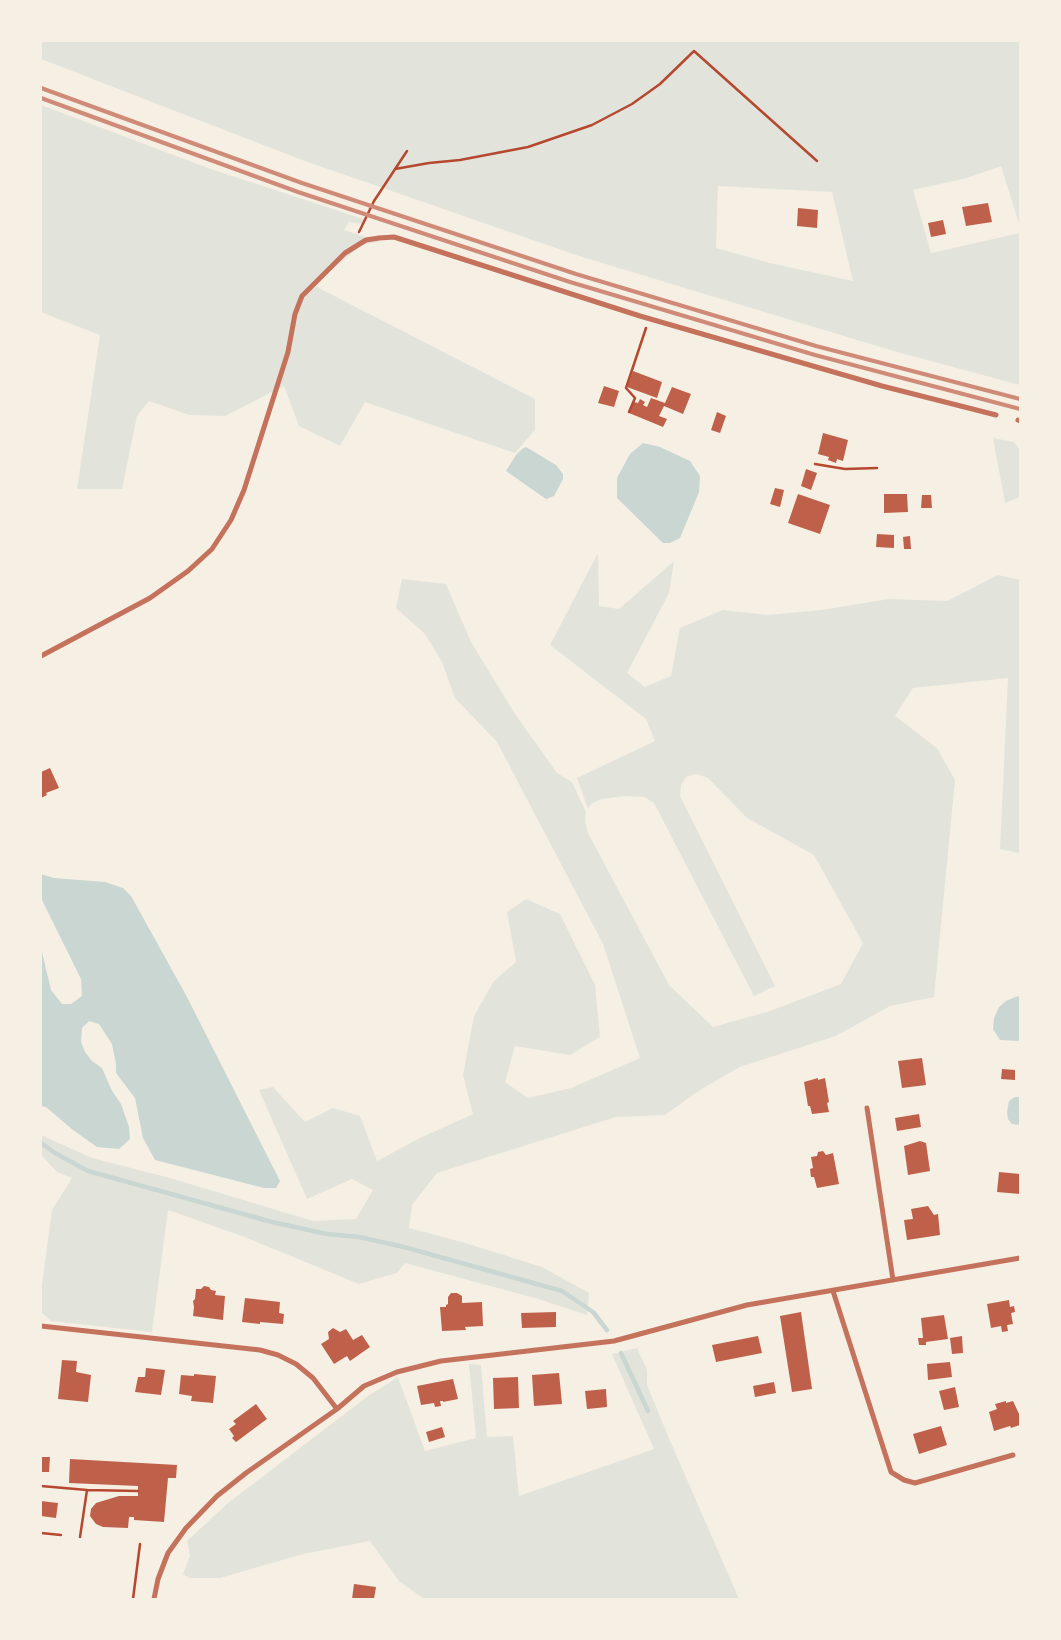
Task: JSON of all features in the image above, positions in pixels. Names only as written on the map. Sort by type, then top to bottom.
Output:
[{"type":"street","points":[[41,656],[150,598],[188,571],[212,549],[232,520],[244,490],[288,352],[295,314],[302,296],[340,258],[353,247],[366,240],[394,238],[649,318],[882,386],[996,415]]},
{"type":"street","points":[[867,1108],[893,1280]]},
{"type":"street","points":[[154,1599],[158,1579],[168,1553],[186,1528],[217,1496],[246,1473],[338,1408],[364,1386],[397,1372],[441,1361],[614,1341],[747,1305],[1020,1258]]},
{"type":"street","points":[[834,1291],[891,1472],[904,1480],[915,1483],[1013,1455]]},
{"type":"street","points":[[41,1326],[260,1350],[278,1355],[296,1364],[314,1378],[338,1408]]},
{"type":"path","points":[[395,169],[460,160],[528,147],[592,125],[632,104],[660,84],[694,51],[817,161]]},
{"type":"path","points":[[353,247],[374,201],[407,151]]},
{"type":"path","points":[[629,412],[634,398],[626,388],[649,318]]},
{"type":"path","points":[[815,464],[845,469],[877,468]]},
{"type":"path","points":[[41,1486],[86,1490],[138,1491]]},
{"type":"path","points":[[80,1537],[86,1490]]},
{"type":"path","points":[[41,1533],[62,1535]]},
{"type":"path","points":[[133,1599],[140,1544]]},
{"type":"shaded area","points":[[41,41],[1020,41],[1020,227],[1001,166],[967,178],[913,190],[931,253],[1020,233],[1020,385],[897,352],[579,256],[302,160],[41,59]],"holes":[[[718,186],[832,192],[853,281],[770,263],[716,248]]]},
{"type":"shaded area","points":[[41,105],[208,168],[363,219],[361,224],[349,222],[344,230],[381,242],[363,244],[313,285],[535,399],[535,430],[515,453],[365,402],[340,446],[299,426],[284,386],[225,416],[189,415],[149,401],[137,416],[122,489],[77,489],[100,335],[41,312]]},
{"type":"shaded area","points":[[993,438],[1014,442],[1020,450],[1020,497],[1005,503]]},
{"type":"shaded area","points":[[643,443],[660,447],[690,461],[700,476],[699,492],[680,538],[670,543],[663,543],[617,498],[617,478],[630,454]]},
{"type":"shaded area","points":[[526,447],[556,465],[563,474],[563,479],[554,496],[546,499],[506,471],[516,455]]},
{"type":"shaded area","points":[[598,553],[599,606],[619,609],[674,561],[669,593],[627,673],[645,687],[671,676],[680,628],[723,610],[767,615],[822,610],[889,599],[947,601],[998,575],[1020,580],[1020,853],[1000,849],[1008,678],[913,688],[895,716],[937,748],[955,780],[934,997],[890,1006],[836,1036],[740,1067],[700,1090],[665,1115],[616,1117],[437,1173],[412,1205],[409,1228],[542,1267],[589,1293],[587,1315],[535,1298],[405,1263],[397,1273],[359,1284],[242,1236],[168,1210],[152,1332],[51,1321],[41,1312],[41,1292],[52,1210],[72,1178],[57,1172],[41,1155],[41,1135],[92,1158],[170,1178],[313,1221],[356,1219],[373,1190],[352,1179],[307,1199],[259,1090],[273,1087],[305,1122],[333,1108],[360,1116],[377,1161],[418,1139],[473,1114],[463,1075],[474,1016],[494,981],[516,962],[507,912],[526,899],[560,914],[595,985],[600,1037],[570,1055],[515,1046],[505,1082],[528,1098],[571,1088],[640,1058],[603,944],[497,742],[455,698],[442,662],[425,634],[396,608],[402,579],[446,584],[471,642],[515,714],[557,773],[572,782],[586,812],[585,822],[588,833],[669,985],[713,1027],[770,1011],[841,984],[863,943],[814,855],[747,818],[708,778],[696,774],[686,777],[681,785],[680,796],[775,986],[754,996],[654,803],[644,797],[625,796],[602,799],[592,803],[588,809],[577,778],[655,741],[646,719],[550,645]]},
{"type":"shaded area","points":[[41,874],[54,878],[105,882],[123,888],[131,896],[187,997],[280,1181],[276,1188],[264,1188],[155,1160],[143,1138],[135,1098],[116,1073],[112,1044],[99,1024],[89,1021],[82,1028],[81,1042],[85,1052],[92,1061],[102,1068],[112,1091],[121,1104],[129,1127],[130,1139],[119,1149],[97,1147],[46,1107],[41,1106],[41,948],[51,990],[62,1004],[71,1004],[82,996],[81,979],[41,898]]},
{"type":"shaded area","points":[[1018,996],[1020,997],[1020,1041],[1000,1040],[993,1029],[994,1018],[999,1007],[1006,1001]]},
{"type":"shaded area","points":[[1015,1097],[1020,1097],[1020,1125],[1012,1124],[1008,1119],[1009,1101]]},
{"type":"shaded area","points":[[637,1348],[647,1370],[647,1385],[739,1599],[424,1599],[399,1581],[370,1541],[303,1554],[220,1578],[189,1578],[183,1574],[190,1556],[187,1541],[228,1503],[368,1396],[398,1377],[425,1451],[476,1438],[469,1364],[481,1365],[487,1437],[513,1436],[519,1496],[654,1449],[612,1354]]},
{"type":"building","points":[[988,203],[992,222],[966,226],[962,207]]},
{"type":"building","points":[[798,208],[818,210],[817,228],[797,226]]},
{"type":"building","points":[[943,220],[946,234],[931,237],[928,223]]},
{"type":"building","points":[[633,371],[662,382],[657,398],[627,387]]},
{"type":"building","points":[[604,386],[619,391],[614,407],[598,403]]},
{"type":"building","points":[[672,387],[691,394],[683,414],[664,406],[659,416],[667,419],[663,427],[629,413],[634,402],[638,403],[640,399],[645,402],[643,405],[647,407],[651,398],[665,403]]},
{"type":"building","points":[[717,412],[726,416],[720,433],[711,430]]},
{"type":"building","points":[[823,433],[848,440],[843,461],[837,459],[836,463],[828,460],[829,457],[818,454]]},
{"type":"building","points":[[806,469],[817,473],[811,490],[801,486]]},
{"type":"building","points":[[775,488],[784,490],[780,507],[770,504]]},
{"type":"building","points":[[798,494],[830,505],[820,534],[788,523]]},
{"type":"building","points":[[884,494],[907,494],[908,512],[884,513]]},
{"type":"building","points":[[922,495],[931,495],[932,508],[921,508]]},
{"type":"building","points":[[877,534],[894,535],[894,548],[876,547]]},
{"type":"building","points":[[910,536],[911,549],[904,549],[903,537]]},
{"type":"building","points":[[50,768],[59,788],[46,793],[47,795],[41,798],[41,772]]},
{"type":"building","points":[[922,1058],[926,1085],[902,1088],[898,1061]]},
{"type":"building","points":[[1002,1069],[1015,1070],[1015,1080],[1001,1079]]},
{"type":"building","points":[[818,1078],[818,1080],[825,1078],[829,1112],[812,1114],[810,1106],[808,1106],[804,1082]]},
{"type":"building","points":[[919,1114],[921,1127],[897,1131],[895,1118]]},
{"type":"building","points":[[920,1141],[926,1143],[930,1171],[908,1175],[904,1146]]},
{"type":"building","points":[[823,1151],[826,1155],[833,1153],[839,1184],[817,1188],[814,1177],[811,1177],[810,1169],[813,1168],[811,1157],[817,1156],[818,1152]]},
{"type":"building","points":[[999,1172],[1020,1174],[1020,1194],[997,1192]]},
{"type":"building","points":[[928,1206],[934,1215],[938,1214],[940,1235],[907,1240],[904,1220],[913,1219],[911,1209]]},
{"type":"building","points":[[204,1286],[216,1291],[215,1295],[225,1296],[223,1320],[193,1316],[193,1301],[196,1289],[201,1289]]},
{"type":"building","points":[[451,1293],[457,1293],[462,1296],[462,1303],[482,1302],[483,1326],[465,1327],[466,1330],[442,1331],[440,1307],[446,1307]]},
{"type":"building","points":[[245,1298],[280,1302],[279,1313],[284,1314],[283,1324],[242,1322]]},
{"type":"building","points":[[1009,1300],[1010,1307],[1014,1306],[1015,1312],[1011,1313],[1013,1324],[1007,1325],[1008,1331],[1002,1332],[1001,1326],[991,1328],[987,1304]]},
{"type":"building","points":[[556,1312],[556,1327],[522,1328],[521,1313]]},
{"type":"building","points":[[801,1312],[812,1389],[792,1392],[780,1316]]},
{"type":"building","points":[[944,1315],[948,1339],[926,1342],[926,1345],[919,1345],[918,1338],[923,1338],[921,1318]]},
{"type":"building","points":[[333,1328],[340,1332],[346,1329],[353,1340],[362,1335],[370,1347],[350,1361],[347,1356],[334,1364],[321,1344],[329,1339],[328,1332]]},
{"type":"building","points":[[758,1336],[762,1353],[716,1362],[712,1345]]},
{"type":"building","points":[[962,1336],[963,1353],[952,1354],[950,1338]]},
{"type":"building","points":[[62,1360],[77,1361],[76,1372],[91,1375],[88,1402],[58,1399]]},
{"type":"building","points":[[950,1362],[952,1377],[928,1380],[927,1364]]},
{"type":"building","points":[[146,1368],[165,1370],[161,1395],[135,1392],[138,1377],[145,1377]]},
{"type":"building","points":[[559,1373],[562,1404],[534,1406],[532,1375]]},
{"type":"building","points":[[194,1374],[216,1376],[213,1403],[191,1401],[192,1396],[179,1394],[181,1375],[194,1376]]},
{"type":"building","points":[[518,1377],[519,1408],[494,1409],[493,1378]]},
{"type":"building","points":[[453,1379],[458,1399],[440,1401],[441,1406],[435,1407],[434,1403],[421,1405],[417,1386]]},
{"type":"building","points":[[774,1382],[776,1393],[755,1397],[753,1386]]},
{"type":"building","points":[[955,1387],[959,1407],[944,1410],[939,1391]]},
{"type":"building","points":[[606,1389],[607,1407],[587,1409],[585,1391]]},
{"type":"building","points":[[1006,1401],[1006,1403],[1013,1401],[1020,1416],[1020,1425],[994,1431],[989,1412],[997,1409],[995,1404]]},
{"type":"building","points":[[256,1404],[267,1419],[236,1442],[232,1438],[234,1436],[229,1429],[236,1424],[233,1421]]},
{"type":"building","points":[[941,1426],[947,1445],[919,1454],[913,1434]]},
{"type":"building","points":[[442,1427],[445,1437],[429,1442],[426,1432]]},
{"type":"building","points":[[41,1457],[50,1457],[49,1472],[41,1472]]},
{"type":"building","points":[[70,1459],[177,1465],[176,1478],[168,1478],[164,1522],[134,1520],[134,1517],[129,1517],[128,1528],[103,1527],[96,1524],[90,1516],[91,1509],[96,1503],[119,1496],[138,1496],[138,1486],[69,1483]]},
{"type":"building","points":[[41,1501],[58,1503],[56,1518],[41,1516]]},
{"type":"building","points":[[354,1584],[376,1587],[374,1599],[352,1599]]},
{"type":"waterway","points":[[41,1143],[88,1171],[272,1222],[327,1234],[359,1237],[404,1247],[562,1291],[593,1312],[607,1330]]},
{"type":"waterway","points":[[621,1353],[648,1411]]},
{"type":"railway","points":[[41,88],[302,183],[576,274],[816,346],[1020,399]]},
{"type":"railway","points":[[41,98],[298,192],[570,282],[815,355],[1020,409]]}]
